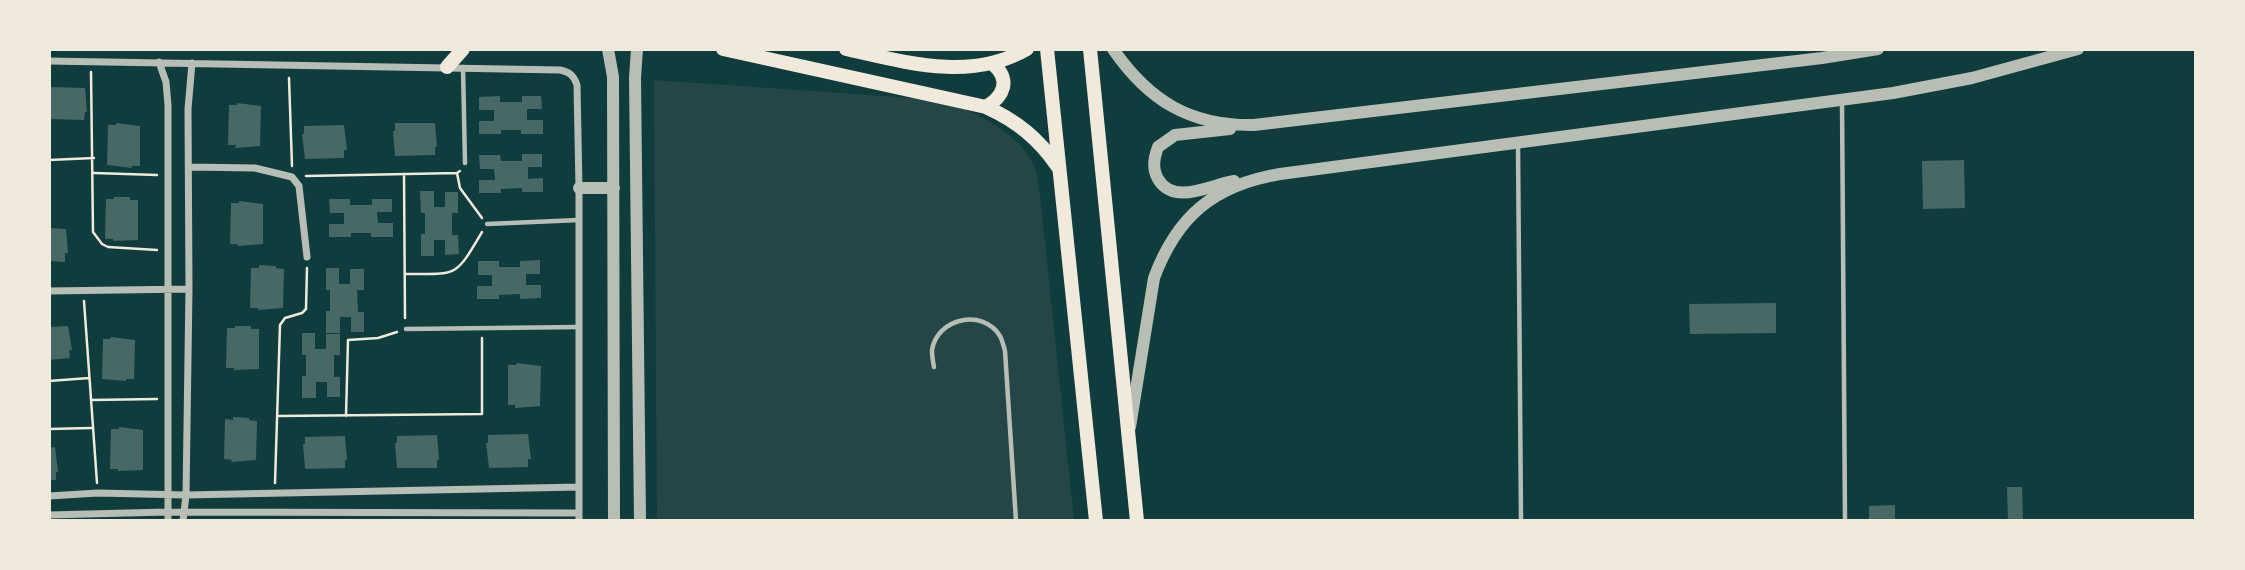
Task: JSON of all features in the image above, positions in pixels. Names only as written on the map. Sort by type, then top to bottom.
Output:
[{"type":"main road","points":[[447,66],[463,49]]},
{"type":"main road","points":[[723,49],[986,107],[1020,125],[1047,151],[1058,167]]},
{"type":"main road","points":[[846,49],[953,68],[993,64],[1027,49]]},
{"type":"main road","points":[[1047,49],[1096,521]]},
{"type":"main road","points":[[1090,49],[1138,521]]},
{"type":"main road","points":[[986,107],[1001,95],[1004,87],[1000,70],[993,64]]},
{"type":"street","points":[[608,49],[613,77],[614,521]]},
{"type":"street","points":[[637,49],[635,78],[640,521]]},
{"type":"street","points":[[1113,49],[1156,98],[1171,107],[1220,124],[1254,125]]},
{"type":"street","points":[[1878,49],[1809,60],[1175,135],[1158,147],[1154,167],[1163,186],[1183,194],[1255,178],[1893,93],[1972,78],[2078,49]]},
{"type":"street","points":[[49,61],[447,66],[560,70],[574,77],[577,85],[579,188],[579,517],[49,515]]},
{"type":"street","points":[[159,62],[168,94],[168,517]]},
{"type":"street","points":[[184,517],[189,289],[188,96],[192,63]]},
{"type":"street","points":[[189,167],[255,168],[292,177],[299,187],[307,257]]},
{"type":"street","points":[[1129,437],[1154,278],[1163,254],[1175,233],[1211,198],[1232,186],[1255,178]]},
{"type":"street","points":[[579,188],[614,188]]},
{"type":"street","points":[[49,291],[189,289]]},
{"type":"street","points":[[49,496],[275,494],[579,486]]},
{"type":"lane","points":[[463,67],[465,163]]},
{"type":"lane","points":[[1842,100],[1844,521]]},
{"type":"lane","points":[[1518,142],[1521,521]]},
{"type":"lane","points":[[487,224],[579,220]]},
{"type":"lane","points":[[934,367],[932,349],[939,333],[953,322],[970,318],[986,323],[999,335],[1005,351],[1016,521]]},
{"type":"lane","points":[[405,329],[579,327]]},
{"type":"path","points":[[91,61],[93,232],[102,244],[108,247],[169,250]]},
{"type":"path","points":[[289,64],[292,177],[457,173]]},
{"type":"path","points":[[49,160],[94,158]]},
{"type":"path","points":[[405,274],[442,274],[459,268],[487,224],[460,188],[457,173],[465,163]]},
{"type":"path","points":[[94,173],[169,175]]},
{"type":"path","points":[[346,416],[348,340],[378,338],[405,329],[404,174]]},
{"type":"path","points":[[275,494],[280,325],[285,318],[302,313],[306,309],[307,257]]},
{"type":"path","points":[[84,291],[98,494]]},
{"type":"path","points":[[278,416],[482,414],[482,328]]},
{"type":"path","points":[[49,381],[89,378]]},
{"type":"path","points":[[90,400],[167,399]]},
{"type":"path","points":[[49,429],[93,428]]},
{"type":"shaded area","points":[[654,80],[942,100],[995,125],[1018,142],[1034,166],[1039,185],[1074,521],[657,521]]},
{"type":"building","points":[[49,87],[85,88],[87,112],[84,120],[49,119]]},
{"type":"building","points":[[500,96],[500,102],[522,102],[522,96],[541,96],[542,109],[527,109],[527,120],[543,120],[543,134],[501,130],[501,134],[479,134],[479,121],[494,121],[494,110],[479,110],[479,97]]},
{"type":"building","points":[[237,103],[261,106],[260,146],[235,148],[236,145],[228,145],[229,105]]},
{"type":"building","points":[[116,123],[140,126],[140,166],[131,166],[132,168],[107,165],[108,125]]},
{"type":"building","points":[[395,123],[435,123],[435,155],[395,156]]},
{"type":"building","points":[[344,125],[347,150],[344,150],[344,158],[305,159],[302,134],[304,126]]},
{"type":"building","points":[[522,154],[542,154],[542,167],[528,167],[528,179],[543,178],[543,192],[522,192],[522,188],[501,189],[501,193],[479,193],[479,180],[495,180],[494,169],[480,169],[479,155],[500,155],[501,161],[522,161]]},
{"type":"building","points":[[1964,160],[1965,208],[1923,209],[1922,161]]},
{"type":"building","points":[[420,191],[434,191],[434,207],[445,207],[445,192],[458,192],[458,213],[452,213],[452,235],[458,235],[459,254],[445,255],[445,240],[434,240],[434,256],[421,256],[425,213],[421,213]]},
{"type":"building","points":[[114,197],[138,200],[138,240],[105,239],[106,199]]},
{"type":"building","points":[[329,199],[350,199],[350,205],[372,205],[372,199],[392,199],[392,212],[377,212],[378,223],[393,223],[393,237],[351,233],[351,237],[329,237],[329,224],[344,224],[344,213],[330,213]]},
{"type":"building","points":[[239,201],[263,204],[263,244],[230,244],[231,203]]},
{"type":"building","points":[[49,228],[66,229],[68,253],[65,253],[65,262],[49,261]]},
{"type":"building","points":[[540,260],[540,274],[526,274],[526,285],[541,285],[541,298],[520,299],[520,294],[499,295],[499,299],[477,299],[477,286],[492,286],[492,275],[478,275],[478,261],[499,261],[499,267],[520,267],[520,261]]},
{"type":"building","points":[[259,265],[284,269],[283,308],[250,308],[251,268],[259,268]]},
{"type":"building","points":[[326,268],[339,268],[339,284],[350,284],[350,269],[364,269],[364,290],[357,290],[358,312],[364,312],[364,332],[351,332],[351,317],[340,317],[340,333],[326,333],[330,290],[326,290]]},
{"type":"building","points":[[1776,303],[1776,333],[1690,334],[1689,304]]},
{"type":"building","points":[[68,326],[72,350],[69,350],[70,358],[49,360],[49,327]]},
{"type":"building","points":[[235,326],[259,329],[259,369],[226,368],[227,328]]},
{"type":"building","points":[[302,333],[315,333],[315,349],[326,349],[326,334],[340,334],[340,355],[334,355],[334,377],[340,377],[340,397],[327,397],[327,382],[316,382],[316,398],[302,398],[306,355],[302,355]]},
{"type":"building","points":[[111,337],[135,340],[134,379],[102,379],[103,339]]},
{"type":"building","points":[[517,363],[541,366],[540,406],[515,408],[515,405],[508,405],[508,365]]},
{"type":"building","points":[[233,417],[257,421],[256,460],[231,462],[232,460],[224,459],[225,419],[233,420]]},
{"type":"building","points":[[119,427],[143,430],[143,470],[110,469],[111,429]]},
{"type":"building","points":[[528,434],[531,459],[528,459],[528,467],[489,468],[486,443],[488,435]]},
{"type":"building","points":[[437,435],[437,468],[397,468],[397,436]]},
{"type":"building","points":[[345,436],[345,468],[305,469],[305,437]]},
{"type":"building","points":[[55,447],[58,472],[56,480],[49,480],[49,448]]},
{"type":"building","points":[[2007,487],[2022,487],[2023,520],[2008,521]]},
{"type":"building","points":[[1895,505],[1895,521],[1869,521],[1869,506]]}]
